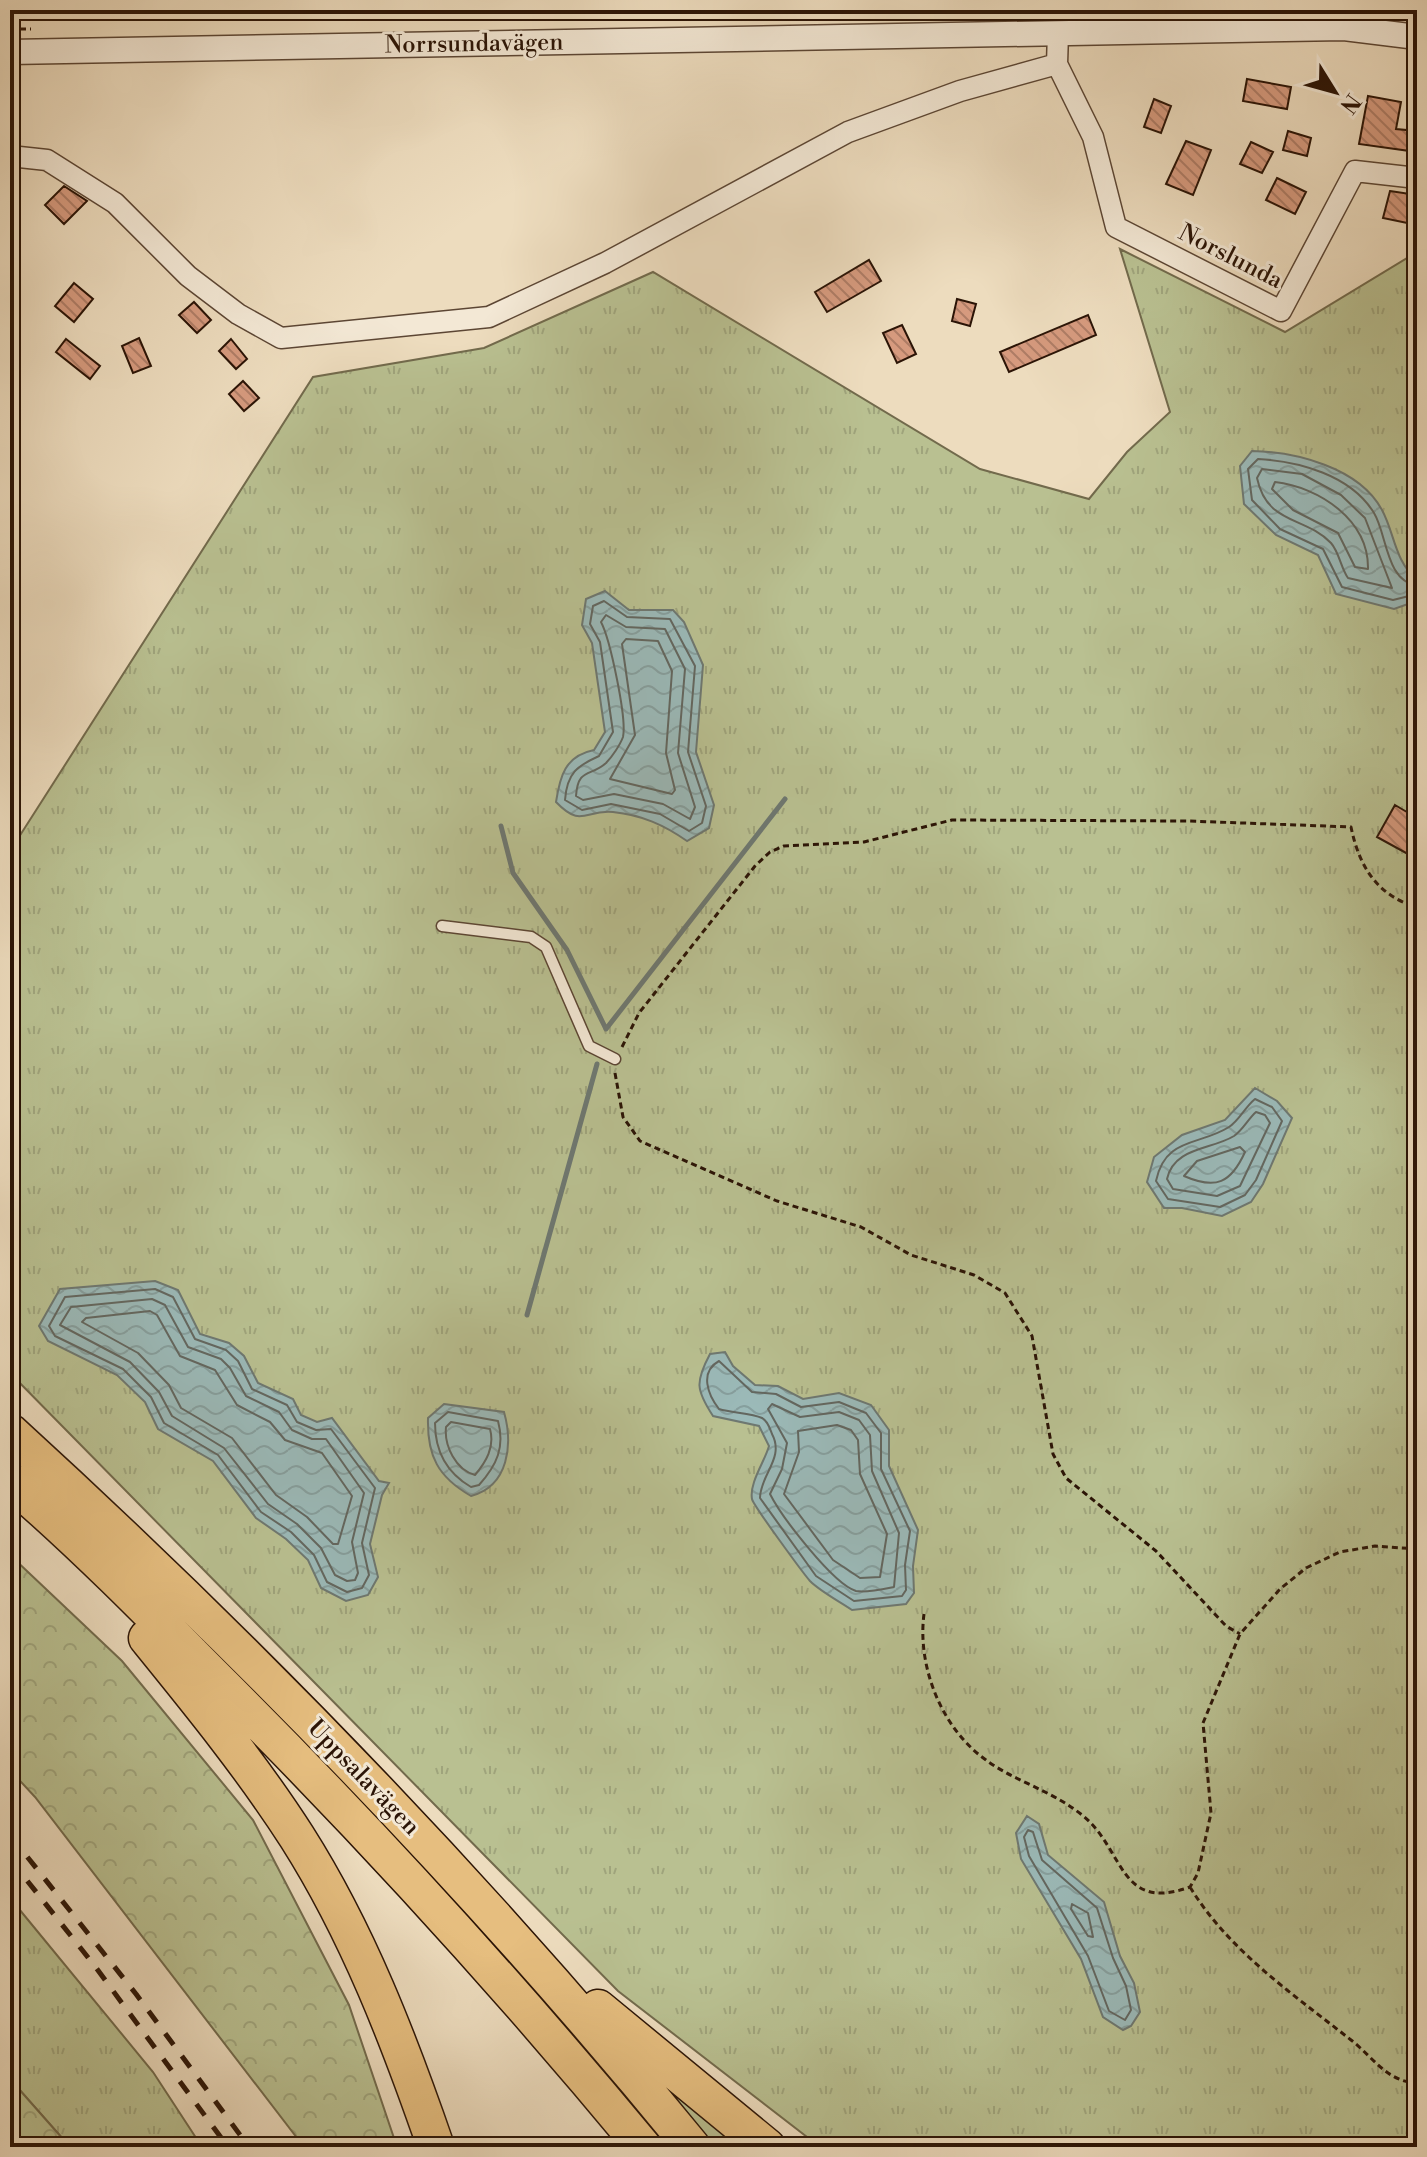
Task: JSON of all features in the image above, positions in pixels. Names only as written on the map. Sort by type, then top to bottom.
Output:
[{"type":"highway","name":"Uppsalavägen","points":[[10,1432],[167,1577],[268,1678],[475,1896],[692,2147]]},
{"type":"highway","name":"Uppsalavägen","points":[[16,1487],[145,1607],[339,1804],[508,1988],[643,2147]]},
{"type":"highway","points":[[16,1487],[189,1689],[298,1838],[352,1936],[385,2006],[436,2147]]},
{"type":"highway","points":[[475,1896],[639,2043],[767,2147]]},
{"type":"street","name":"Norrsundavägen","points":[[10,52],[1344,28],[1417,37]]},
{"type":"street","points":[[10,156],[47,160],[115,203],[188,276],[238,314],[281,338],[489,317],[605,263],[848,132],[960,91],[1057,64],[1058,33]]},
{"type":"street","name":"Norslunda","points":[[1057,64],[1093,137],[1116,227],[1281,311],[1355,171],[1417,178]]},
{"type":"lane","points":[[442,926],[531,937],[546,947],[589,1046],[615,1059]]},
{"type":"path","points":[[1240,1634],[1226,1626],[1156,1551],[1066,1478],[1053,1454],[1032,1336],[1005,1293],[974,1275],[911,1255],[861,1227],[777,1201],[640,1141],[623,1117],[615,1059],[639,1013],[693,941],[755,866],[770,852],[784,846],[864,842],[952,820],[1189,821],[1351,827],[1357,857],[1368,877],[1404,904],[1417,907]]},
{"type":"path","points":[[924,1614],[924,1653],[938,1702],[968,1745],[987,1762],[1044,1790],[1091,1822],[1125,1875],[1139,1888],[1154,1894],[1190,1887],[1198,1873],[1211,1813],[1203,1723],[1240,1634],[1280,1589],[1306,1568],[1340,1552],[1375,1546],[1417,1549]]},
{"type":"path","points":[[1190,1887],[1207,1914],[1253,1962],[1356,2044],[1387,2074],[1417,2083]]},
{"type":"green space","points":[[1120,249],[1285,332],[1417,252],[1417,2147],[820,2147],[618,1991],[10,1373],[10,851],[313,377],[484,348],[653,272],[980,469],[1089,499],[1127,452],[1170,412]]},
{"type":"green space","points":[[10,1555],[122,1661],[253,1820],[349,2005],[397,2147],[304,2147],[35,1797],[10,1770]]},
{"type":"green space","points":[[10,1898],[153,2072],[202,2147],[70,2147],[10,2079]]},
{"type":"green space","points":[[638,2054],[748,2147],[715,2147]]},
{"type":"green space","points":[[10,2079],[70,2147],[10,2147]]},
{"type":"water","points":[[1252,451],[1287,455],[1324,465],[1358,483],[1372,495],[1382,510],[1404,564],[1417,580],[1414,589],[1417,591],[1417,646],[1408,604],[1394,609],[1336,594],[1318,555],[1276,535],[1244,504],[1240,466]]},
{"type":"water","points":[[605,591],[629,610],[673,610],[684,622],[703,665],[696,752],[714,805],[709,828],[687,841],[643,818],[613,812],[572,815],[556,802],[570,762],[594,750],[605,732],[592,643],[582,625],[586,599]]},
{"type":"water","points":[[1255,1088],[1277,1101],[1292,1118],[1263,1184],[1251,1202],[1222,1216],[1182,1208],[1164,1208],[1147,1182],[1154,1157],[1182,1135],[1225,1120]]},
{"type":"water","points":[[155,1281],[178,1290],[200,1334],[229,1343],[244,1356],[258,1383],[293,1399],[301,1415],[317,1422],[332,1418],[379,1481],[389,1483],[382,1495],[370,1544],[378,1577],[368,1595],[346,1601],[321,1588],[308,1560],[286,1539],[256,1518],[213,1461],[158,1429],[145,1402],[117,1375],[48,1341],[39,1326],[60,1289]]},
{"type":"water","points":[[725,1352],[733,1366],[755,1385],[778,1386],[803,1399],[839,1393],[871,1405],[889,1430],[889,1466],[918,1530],[913,1566],[914,1593],[906,1604],[852,1610],[810,1581],[760,1513],[752,1493],[769,1446],[759,1426],[713,1416],[701,1392],[700,1379],[710,1354]]},
{"type":"water","points":[[444,1404],[504,1412],[508,1450],[501,1473],[484,1491],[471,1496],[450,1481],[432,1454],[428,1418]]},
{"type":"water","points":[[1027,1816],[1039,1824],[1048,1855],[1104,1902],[1120,1956],[1134,1983],[1140,2012],[1131,2026],[1123,2030],[1103,2017],[1081,1959],[1021,1859],[1016,1833]]},
{"type":"building","points":[[1247,79],[1291,87],[1287,109],[1243,101]]},
{"type":"building","points":[[1368,96],[1401,102],[1396,129],[1417,131],[1417,152],[1359,144]]},
{"type":"building","points":[[1154,99],[1171,106],[1161,133],[1144,127]]},
{"type":"building","points":[[1288,131],[1311,138],[1307,156],[1283,150]]},
{"type":"building","points":[[1186,141],[1211,150],[1193,195],[1166,184]]},
{"type":"building","points":[[1251,142],[1273,152],[1262,173],[1240,164]]},
{"type":"building","points":[[1277,178],[1306,192],[1295,214],[1266,200]]},
{"type":"building","points":[[64,186],[87,201],[64,224],[45,205]]},
{"type":"building","points":[[1390,191],[1417,195],[1417,225],[1383,218]]},
{"type":"building","points":[[869,260],[881,281],[827,312],[815,292]]},
{"type":"building","points":[[74,283],[93,299],[74,322],[55,306]]},
{"type":"building","points":[[957,299],[976,304],[970,326],[952,321]]},
{"type":"building","points":[[194,302],[211,320],[197,333],[179,315]]},
{"type":"building","points":[[1088,315],[1096,335],[1009,372],[1000,352]]},
{"type":"building","points":[[902,325],[916,354],[897,363],[883,333]]},
{"type":"building","points":[[139,338],[151,366],[133,373],[122,346]]},
{"type":"building","points":[[66,339],[100,366],[90,379],[56,352]]},
{"type":"building","points":[[231,339],[247,359],[236,369],[219,351]]},
{"type":"building","points":[[243,381],[259,398],[244,411],[229,394]]},
{"type":"building","points":[[1395,805],[1417,818],[1417,859],[1377,837]]},
{"type":"waterway","points":[[501,826],[513,873],[567,950],[606,1029],[785,799]]},
{"type":"waterway","points":[[527,1315],[597,1064]]},
{"type":"railway","points":[[10,1835],[136,1994],[249,2147]]},
{"type":"railway","points":[[10,1859],[94,1965],[228,2147]]}]
